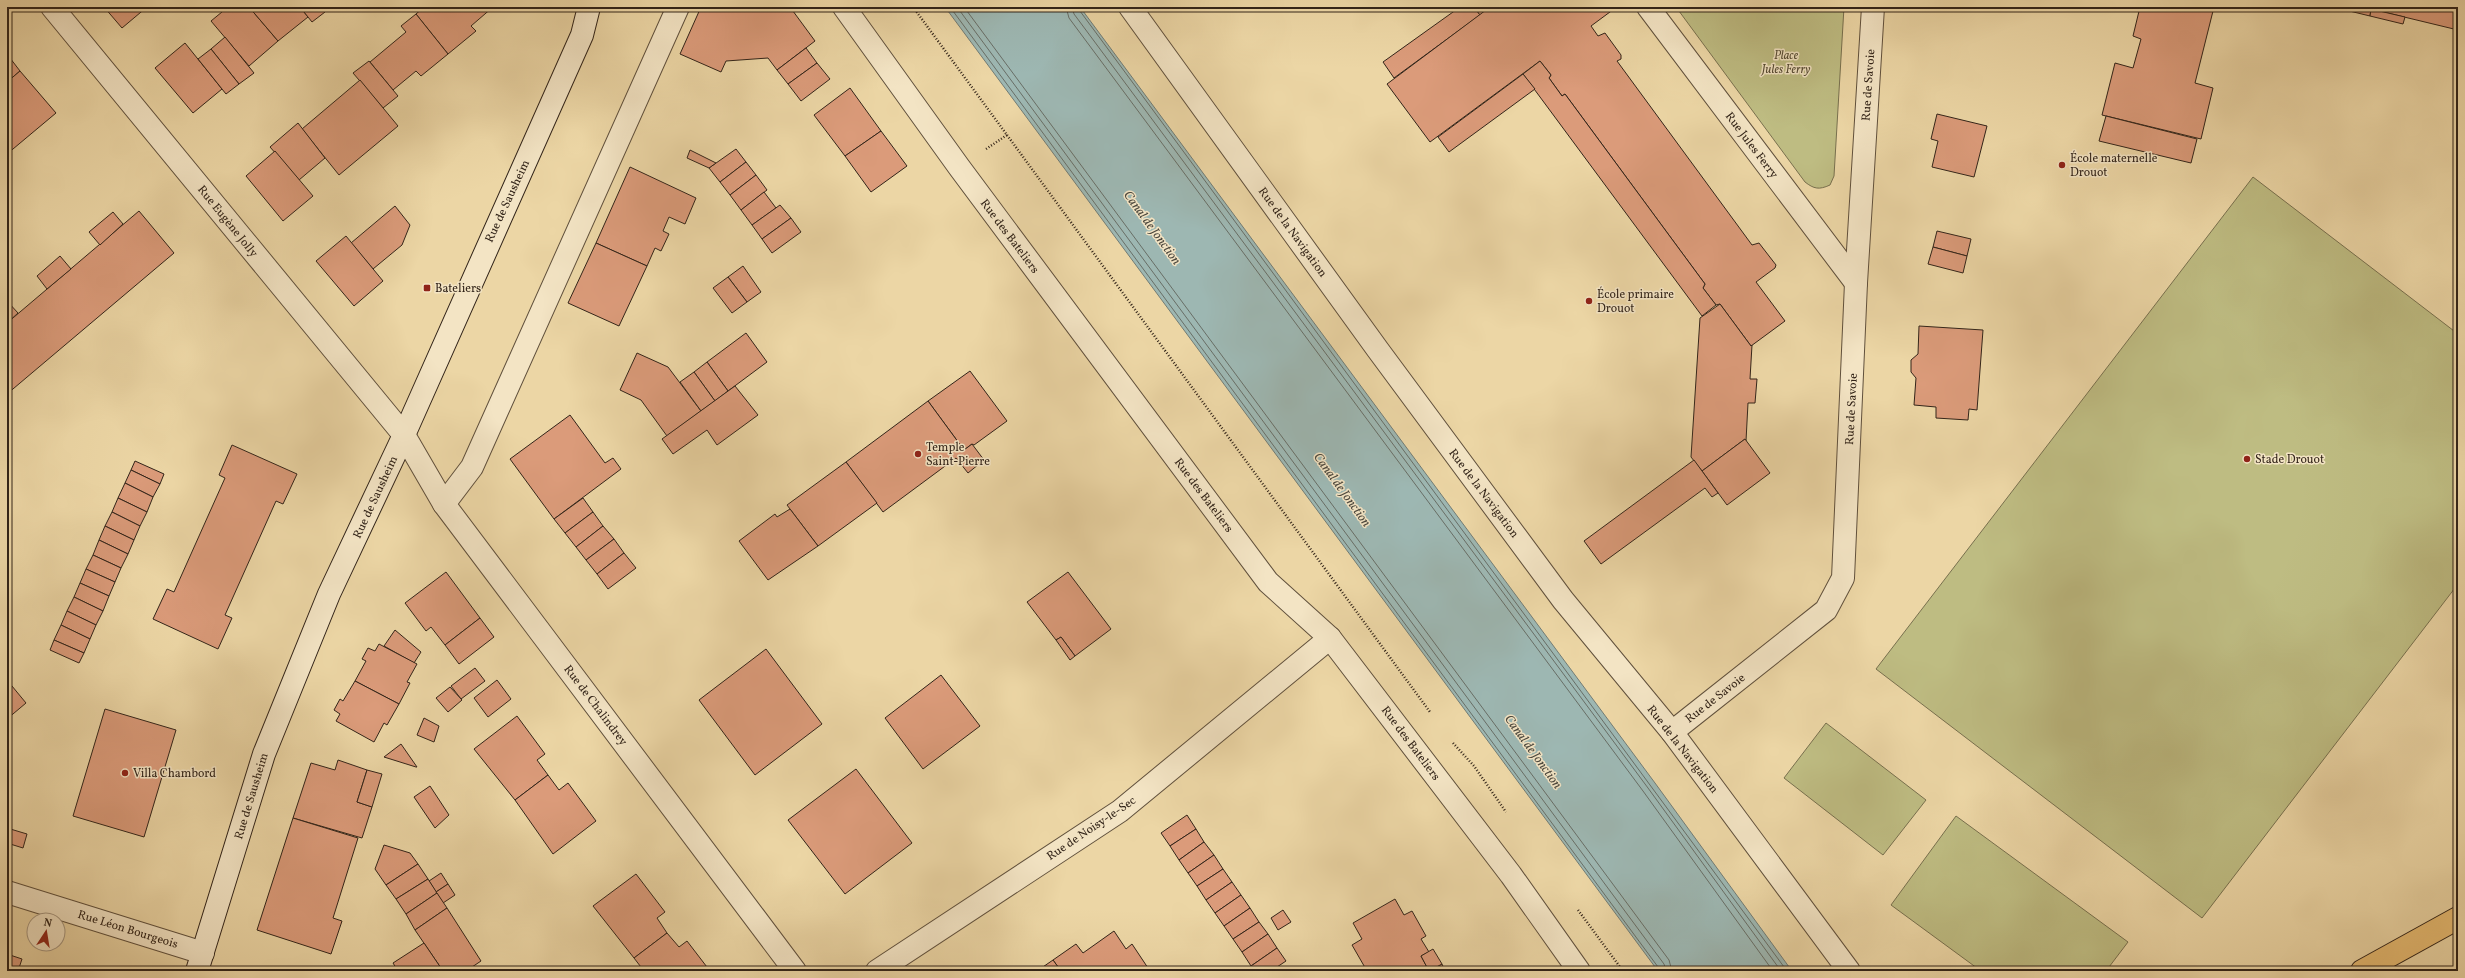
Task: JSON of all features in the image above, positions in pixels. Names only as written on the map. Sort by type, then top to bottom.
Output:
[{"type":"main road","points":[[2362,971],[2458,918]]},
{"type":"street","name":"Rue Eugène Jolly","points":[[52,7],[404,434]]},
{"type":"street","name":"Rue de Sausheim","points":[[200,962],[264,754],[330,594],[404,434],[582,35],[589,7]]},
{"type":"street","name":"Rue de Sausheim","points":[[582,35],[604,7]]},
{"type":"street","points":[[444,504],[472,467],[678,7]]},
{"type":"street","name":"Rue des Bateliers","points":[[844,7],[959,167],[1268,582],[1330,638],[1511,875],[1579,971]]},
{"type":"street","name":"Rue de la Navigation","points":[[1130,7],[1378,350],[1563,600],[1672,732],[1849,971]]},
{"type":"street","name":"Rue Jules Ferry","points":[[1648,7],[1687,61],[1856,283]]},
{"type":"street","name":"Rue de Savoie","points":[[1672,732],[1826,610],[1843,578],[1856,283],[1873,7]]},
{"type":"street","name":"Rue de Chalindrey","points":[[404,434],[444,504],[795,971]]},
{"type":"street","name":"Rue de Noisy-le-Sec","points":[[877,971],[1120,811],[1330,638]]},
{"type":"street","name":"Rue Léon Bourgeois","points":[[7,892],[200,962]]},
{"type":"path","points":[[913,7],[1210,415],[1384,646],[1435,719]]},
{"type":"path","points":[[959,167],[1006,135]]},
{"type":"path","points":[[1448,737],[1474,766],[1507,814]]},
{"type":"green space","name":"Place Jules Ferry","points":[[1676,7],[1844,7],[1834,176],[1830,185],[1823,188],[1817,188],[1805,182]]},
{"type":"green space","name":"Stade Drouot","points":[[2253,177],[2458,334],[2458,584],[2202,918],[1876,669]]},
{"type":"green space","points":[[1826,723],[1926,800],[1883,855],[1784,778]]},
{"type":"green space","points":[[1956,816],[2128,942],[2106,971],[1981,971],[1891,905]]},
{"type":"water","name":"Canal de Jonction","points":[[945,7],[1080,7],[1655,783],[1792,971],[1658,971]]},
{"type":"building","points":[[104,7],[147,7],[122,28]]},
{"type":"building","points":[[228,7],[249,7],[278,41],[249,66],[211,21]]},
{"type":"building","points":[[249,7],[300,7],[308,17],[278,41]]},
{"type":"building","points":[[300,7],[321,7],[325,12],[312,22]]},
{"type":"building","points":[[424,7],[493,7],[471,26],[476,31],[448,54],[416,14]]},
{"type":"building","points":[[701,7],[790,7],[815,41],[777,70],[768,58],[726,61],[721,72],[680,54]]},
{"type":"building","points":[[1460,7],[1474,7],[1480,15],[1394,78],[1383,62]]},
{"type":"building","points":[[1474,7],[1490,7],[1480,15]]},
{"type":"building","points":[[1490,7],[1613,7],[1614,9],[1591,26],[1598,36],[1605,33],[1621,55],[1621,59],[1617,61],[1752,245],[1759,243],[1776,265],[1775,268],[1756,282],[1785,321],[1751,346],[1720,304],[1716,305],[1703,288],[1705,284],[1565,94],[1562,96],[1549,78],[1551,75],[1540,61],[1430,142],[1387,84]]},
{"type":"building","points":[[2140,7],[2214,7],[2195,83],[2213,88],[2201,139],[2102,115],[2115,63],[2133,68],[2141,39],[2133,36]]},
{"type":"building","points":[[2333,7],[2458,7],[2458,30],[2371,9],[2370,16]]},
{"type":"building","points":[[2371,9],[2405,17],[2403,24],[2370,16]]},
{"type":"building","points":[[416,14],[448,54],[421,76],[416,71],[393,90],[370,62],[406,32],[401,26]]},
{"type":"building","points":[[225,37],[254,73],[239,84],[211,49]]},
{"type":"building","points":[[185,43],[222,89],[193,113],[155,68]]},
{"type":"building","points":[[806,48],[817,63],[788,84],[777,70]]},
{"type":"building","points":[[211,49],[239,84],[226,94],[198,59]]},
{"type":"building","points":[[10,58],[20,71],[7,82],[7,61]]},
{"type":"building","points":[[369,61],[398,96],[383,108],[353,73]]},
{"type":"building","points":[[1540,61],[1551,75],[1549,78],[1562,96],[1565,94],[1705,284],[1703,288],[1716,305],[1702,316],[1523,74]]},
{"type":"building","points":[[817,63],[830,79],[801,101],[788,84]]},
{"type":"building","points":[[20,71],[56,113],[7,154],[7,82]]},
{"type":"building","points":[[1523,74],[1535,89],[1449,152],[1438,137]]},
{"type":"building","points":[[360,80],[398,126],[339,175],[302,129]]},
{"type":"building","points":[[850,88],[881,131],[845,156],[814,115]]},
{"type":"building","points":[[1937,114],[1987,126],[1974,177],[1932,167],[1938,141],[1931,139]]},
{"type":"building","points":[[2106,116],[2197,139],[2191,163],[2099,141]]},
{"type":"building","points":[[298,123],[325,158],[299,180],[270,147]]},
{"type":"building","points":[[881,131],[907,166],[871,192],[845,156]]},
{"type":"building","points":[[736,149],[746,162],[720,182],[709,168]]},
{"type":"building","points":[[690,150],[716,163],[709,168],[687,158]]},
{"type":"building","points":[[275,151],[313,196],[283,221],[246,176]]},
{"type":"building","points":[[746,162],[756,175],[730,195],[720,182]]},
{"type":"building","points":[[630,167],[696,198],[685,224],[669,217],[663,231],[669,234],[661,251],[655,248],[647,266],[596,243]]},
{"type":"building","points":[[756,175],[767,190],[741,210],[730,195]]},
{"type":"building","points":[[764,192],[776,208],[752,225],[741,210]]},
{"type":"building","points":[[780,205],[791,218],[762,239],[752,225]]},
{"type":"building","points":[[395,206],[410,225],[402,245],[373,269],[351,243]]},
{"type":"building","points":[[139,211],[174,253],[7,394],[7,323]]},
{"type":"building","points":[[113,212],[123,224],[100,245],[89,232]]},
{"type":"building","points":[[791,218],[801,232],[772,253],[762,239]]},
{"type":"building","points":[[1937,231],[1971,239],[1967,256],[1933,247]]},
{"type":"building","points":[[346,236],[383,281],[354,306],[316,261]]},
{"type":"building","points":[[596,243],[647,266],[619,326],[568,303]]},
{"type":"building","points":[[1933,247],[1967,256],[1963,273],[1928,264]]},
{"type":"building","points":[[60,256],[71,269],[47,289],[37,276]]},
{"type":"building","points":[[743,266],[761,292],[747,302],[728,277]]},
{"type":"building","points":[[728,277],[747,302],[732,313],[713,288]]},
{"type":"building","points":[[7,301],[18,313],[7,323]]},
{"type":"building","points":[[1720,304],[1751,346],[1752,345],[1750,379],[1757,379],[1755,403],[1748,403],[1746,441],[1745,439],[1702,471],[1691,457],[1700,318]]},
{"type":"building","points":[[1919,326],[1983,330],[1977,410],[1969,409],[1968,420],[1936,418],[1936,407],[1914,405],[1916,378],[1911,372],[1911,360],[1918,354]]},
{"type":"building","points":[[746,333],[767,362],[728,391],[707,362]]},
{"type":"building","points":[[637,353],[668,367],[701,411],[667,436],[641,400],[620,390]]},
{"type":"building","points":[[707,362],[728,391],[715,401],[694,372]]},
{"type":"building","points":[[970,371],[1007,421],[974,445],[972,444],[964,450],[928,401]]},
{"type":"building","points":[[694,372],[715,401],[701,411],[680,382]]},
{"type":"building","points":[[735,386],[758,415],[717,445],[707,430],[673,454],[662,439]]},
{"type":"building","name":"Temple Saint-Pierre","points":[[928,401],[964,450],[972,444],[984,460],[968,473],[956,458],[883,512],[846,462]]},
{"type":"building","points":[[570,415],[605,463],[613,458],[621,469],[554,519],[510,459]]},
{"type":"building","points":[[1745,439],[1770,473],[1727,505],[1702,471]]},
{"type":"building","points":[[232,445],[297,474],[283,504],[276,501],[225,615],[232,618],[218,649],[153,619],[167,589],[174,592],[225,478],[219,475]]},
{"type":"building","points":[[1694,460],[1718,493],[1712,497],[1705,488],[1601,564],[1584,541]]},
{"type":"building","points":[[135,461],[164,474],[160,484],[131,470]]},
{"type":"building","points":[[846,462],[877,503],[818,546],[787,505]]},
{"type":"building","points":[[131,470],[160,484],[153,497],[125,483]]},
{"type":"building","points":[[125,483],[153,497],[147,512],[118,498]]},
{"type":"building","points":[[118,498],[147,512],[140,526],[112,512]]},
{"type":"building","points":[[583,498],[593,512],[565,533],[554,519]]},
{"type":"building","points":[[790,509],[818,546],[768,580],[739,541],[775,514],[777,517]]},
{"type":"building","points":[[112,512],[140,526],[134,540],[105,526]]},
{"type":"building","points":[[593,512],[603,526],[576,547],[565,533]]},
{"type":"building","points":[[105,526],[134,540],[128,554],[99,540]]},
{"type":"building","points":[[603,526],[614,539],[586,560],[576,547]]},
{"type":"building","points":[[614,539],[624,553],[597,574],[586,560]]},
{"type":"building","points":[[99,540],[128,554],[121,568],[93,555]]},
{"type":"building","points":[[624,553],[636,568],[608,589],[597,574]]},
{"type":"building","points":[[93,555],[121,568],[115,582],[86,569]]},
{"type":"building","points":[[86,569],[115,582],[109,596],[80,583]]},
{"type":"building","points":[[446,572],[480,618],[445,645],[431,627],[426,631],[405,603]]},
{"type":"building","points":[[1068,572],[1111,629],[1075,656],[1061,637],[1056,640],[1027,602]]},
{"type":"building","points":[[80,583],[109,596],[103,611],[74,597]]},
{"type":"building","points":[[74,597],[103,611],[96,625],[67,611]]},
{"type":"building","points":[[67,611],[96,625],[90,639],[61,625]]},
{"type":"building","points":[[480,618],[494,637],[459,664],[445,645]]},
{"type":"building","points":[[61,625],[90,639],[84,653],[54,640]]},
{"type":"building","points":[[395,630],[421,652],[414,663],[384,646]]},
{"type":"building","points":[[1061,637],[1075,656],[1070,660],[1056,640]]},
{"type":"building","points":[[54,640],[84,653],[79,663],[50,650]]},
{"type":"building","points":[[379,644],[417,664],[407,682],[410,683],[399,704],[355,681],[366,661],[362,659],[368,648],[375,651]]},
{"type":"building","points":[[766,649],[822,724],[755,775],[699,700]]},
{"type":"building","points":[[475,668],[485,681],[461,699],[451,686]]},
{"type":"building","points":[[941,675],[980,726],[923,769],[885,718]]},
{"type":"building","points":[[7,680],[26,703],[7,719]]},
{"type":"building","points":[[497,680],[511,699],[488,717],[474,698]]},
{"type":"building","points":[[355,681],[399,704],[387,725],[384,723],[374,742],[336,721],[340,714],[334,710],[340,699],[343,701]]},
{"type":"building","points":[[450,687],[462,700],[448,712],[436,698]]},
{"type":"building","name":"Villa Chambord","points":[[105,709],[176,730],[144,837],[73,816]]},
{"type":"building","points":[[517,716],[545,754],[537,760],[548,775],[515,800],[474,749]]},
{"type":"building","points":[[424,718],[439,726],[434,742],[417,735]]},
{"type":"building","points":[[401,744],[417,767],[384,757]]},
{"type":"building","points":[[338,760],[367,770],[357,802],[372,807],[362,838],[293,818],[311,763],[335,770]]},
{"type":"building","points":[[856,769],[912,843],[845,894],[788,820]]},
{"type":"building","points":[[367,770],[382,774],[372,807],[357,802]]},
{"type":"building","points":[[548,775],[559,790],[568,783],[596,821],[553,854],[515,800]]},
{"type":"building","points":[[430,786],[449,815],[435,828],[414,797]]},
{"type":"building","points":[[1187,815],[1196,829],[1170,846],[1161,833]]},
{"type":"building","points":[[293,818],[358,838],[333,918],[342,921],[331,954],[257,930]]},
{"type":"building","points":[[7,828],[27,834],[23,848],[7,843]]},
{"type":"building","points":[[1196,829],[1204,842],[1179,860],[1170,846]]},
{"type":"building","points":[[1204,842],[1214,855],[1188,873],[1179,860]]},
{"type":"building","points":[[384,845],[410,853],[418,864],[386,885],[375,869]]},
{"type":"building","points":[[1214,855],[1223,869],[1197,886],[1188,873]]},
{"type":"building","points":[[418,864],[428,879],[396,899],[386,885]]},
{"type":"building","points":[[1223,869],[1232,882],[1206,900],[1197,886]]},
{"type":"building","points":[[441,873],[448,884],[436,892],[429,881]]},
{"type":"building","points":[[636,874],[665,912],[657,918],[667,933],[634,958],[593,906]]},
{"type":"building","points":[[428,879],[437,893],[406,914],[396,899]]},
{"type":"building","points":[[1232,882],[1241,895],[1215,913],[1206,900]]},
{"type":"building","points":[[448,884],[455,895],[443,903],[436,892]]},
{"type":"building","points":[[437,893],[447,908],[415,930],[406,914]]},
{"type":"building","points":[[1241,895],[1250,908],[1224,926],[1215,913]]},
{"type":"building","points":[[1395,899],[1404,915],[1412,911],[1426,936],[1421,939],[1429,952],[1421,956],[1429,971],[1367,971],[1352,945],[1362,939],[1353,923]]},
{"type":"building","points":[[447,908],[481,961],[466,971],[443,971],[415,930]]},
{"type":"building","points":[[1250,908],[1259,922],[1233,939],[1224,926]]},
{"type":"building","points":[[1283,910],[1291,922],[1278,930],[1271,918]]},
{"type":"building","points":[[1259,922],[1268,934],[1242,952],[1233,939]]},
{"type":"building","points":[[1114,931],[1126,949],[1132,944],[1150,971],[1061,971],[1053,960],[1076,944],[1083,953]]},
{"type":"building","points":[[667,933],[679,947],[687,941],[710,971],[644,971],[634,958]]},
{"type":"building","points":[[1268,934],[1277,948],[1251,966],[1242,952]]},
{"type":"building","points":[[424,943],[443,971],[398,971],[393,963]]},
{"type":"building","points":[[1277,948],[1286,961],[1271,971],[1255,971],[1251,966]]},
{"type":"building","points":[[1433,949],[1442,964],[1429,971],[1421,956]]},
{"type":"building","points":[[7,954],[22,959],[18,971],[7,971]]},
{"type":"building","points":[[1053,960],[1061,971],[1037,971]]},
{"type":"building","points":[[1442,964],[1445,971],[1429,971]]},
{"type":"place","name":"École maternelle Drouot","points":[[2062,165]]},
{"type":"place","name":"Bateliers","points":[[427,288]]},
{"type":"place","name":"École primaire Drouot","points":[[1589,301]]},
{"type":"place","name":"Temple Saint-Pierre","points":[[918,454]]},
{"type":"place","name":"Stade Drouot","points":[[2247,459]]},
{"type":"place","name":"Villa Chambord","points":[[125,773]]}]
